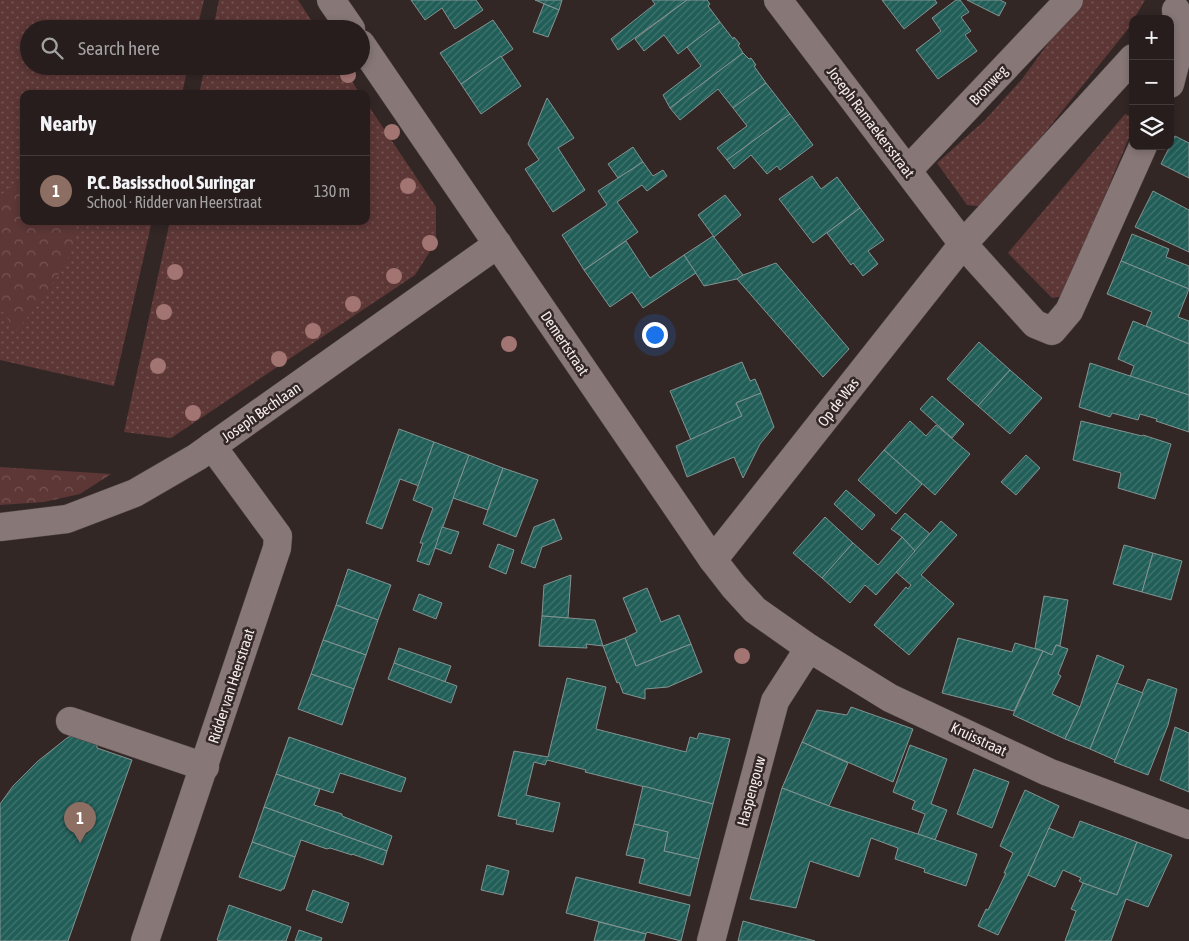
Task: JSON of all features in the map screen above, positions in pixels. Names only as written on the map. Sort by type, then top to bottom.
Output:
[{"type":"street","points":[[331,0],[345,20]]},
{"type":"street","name":"Joseph Ramaekersstraat","points":[[778,0],[963,244]]},
{"type":"street","name":"Bronweg","points":[[908,170],[1069,0]]},
{"type":"street","points":[[1174,68],[1179,49],[1175,10]]},
{"type":"street","name":"Demertstraat","points":[[370,57],[713,560],[734,588],[755,610],[782,630]]},
{"type":"street","name":"Op de Was","points":[[713,560],[963,244],[1131,60]]},
{"type":"street","points":[[963,244],[1035,324],[1052,331],[1069,311],[1141,150]]},
{"type":"street","name":"Joseph Bechlaan","points":[[0,527],[67,518],[135,493],[197,457],[498,244]]},
{"type":"street","name":"Ridder van Heerstraat","points":[[145,941],[277,548],[278,536],[212,446]]},
{"type":"street","name":"Kruisstraat","points":[[782,630],[890,698],[1039,768],[1189,825]]},
{"type":"street","name":"Haspengouw","points":[[711,941],[775,701],[809,648]]},
{"type":"street","points":[[70,721],[205,767]]},
{"type":"green space","points":[[0,0],[204,0],[199,20],[20,20],[20,75],[186,75],[183,90],[20,90],[20,225],[151,225],[114,386],[0,360]]},
{"type":"green space","points":[[219,0],[298,0],[311,20],[215,20]]},
{"type":"green space","points":[[1080,0],[1145,0],[1136,15],[1129,15],[1128,29],[985,207],[967,205],[937,163],[985,120],[1022,79]]},
{"type":"green space","points":[[203,75],[348,75],[357,90],[200,90]]},
{"type":"green space","points":[[370,108],[436,207],[436,242],[415,275],[171,438],[124,432],[169,225],[370,225]]},
{"type":"green space","points":[[1125,114],[1129,116],[1129,138],[1063,296],[1052,298],[1008,253]]},
{"type":"green space","points":[[20,178],[20,225],[74,225],[76,232],[75,242],[62,269],[43,298],[16,331],[0,308],[0,196]]},
{"type":"green space","points":[[0,467],[111,474],[80,494],[44,502],[0,505]]},
{"type":"building","points":[[411,0],[476,0],[483,10],[455,29],[442,8],[425,20]]},
{"type":"building","points":[[535,0],[562,0],[559,10]]},
{"type":"building","points":[[652,0],[687,0],[618,50],[611,39],[655,4]]},
{"type":"building","points":[[687,0],[707,0],[710,4],[708,6],[720,22],[678,54],[664,35],[644,51],[635,39]]},
{"type":"building","points":[[882,0],[935,0],[937,3],[904,29]]},
{"type":"building","points":[[956,0],[960,0],[969,12],[961,17],[971,31],[965,35],[977,51],[938,79],[916,50],[941,31],[932,18]]},
{"type":"building","points":[[967,0],[1000,0],[1006,3],[999,16]]},
{"type":"building","points":[[544,4],[559,10],[548,37],[533,32]]},
{"type":"building","points":[[493,20],[513,49],[461,84],[440,53]]},
{"type":"building","points":[[720,22],[733,39],[734,37],[740,44],[738,45],[743,53],[670,108],[663,95],[701,66],[687,47]]},
{"type":"building","points":[[743,53],[749,59],[751,58],[756,65],[754,66],[766,83],[733,108],[718,89],[680,120],[670,108]]},
{"type":"building","points":[[501,56],[521,86],[481,114],[461,84]]},
{"type":"building","points":[[766,83],[790,114],[727,160],[717,148],[747,126],[733,108]]},
{"type":"building","points":[[547,98],[574,138],[558,148],[585,190],[553,212],[525,169],[539,160],[528,144]]},
{"type":"building","points":[[790,114],[813,145],[780,170],[777,166],[767,174],[751,155],[734,169],[727,160]]},
{"type":"building","points":[[1175,136],[1189,143],[1189,178],[1161,164],[1168,150],[1174,150]]},
{"type":"building","points":[[633,147],[643,162],[618,178],[608,164]]},
{"type":"building","points":[[643,162],[653,176],[663,170],[667,176],[647,191],[642,185],[617,202],[638,232],[584,270],[562,235],[607,205],[598,191]]},
{"type":"building","points":[[812,176],[821,189],[837,177],[860,208],[813,243],[779,199]]},
{"type":"building","points":[[1153,191],[1189,210],[1189,252],[1135,227]]},
{"type":"building","points":[[725,195],[741,215],[714,237],[698,215]]},
{"type":"building","points":[[860,208],[884,240],[868,251],[878,264],[863,276],[853,263],[851,265],[827,233]]},
{"type":"building","points":[[1132,234],[1169,249],[1166,257],[1189,266],[1189,289],[1121,261]]},
{"type":"building","points":[[713,236],[743,275],[737,279],[704,286],[684,255]]},
{"type":"building","points":[[626,241],[650,278],[684,255],[696,273],[643,308],[632,292],[610,307],[584,270]]},
{"type":"building","points":[[1121,261],[1189,289],[1178,317],[1189,321],[1189,344],[1146,326],[1152,312],[1107,294]]},
{"type":"building","points":[[776,263],[849,349],[823,377],[737,279]]},
{"type":"building","points":[[1133,321],[1189,344],[1189,395],[1130,377],[1134,366],[1118,359]]},
{"type":"building","points":[[979,342],[1010,370],[978,406],[947,379]]},
{"type":"building","points":[[742,362],[750,381],[755,379],[761,393],[736,403],[742,416],[691,440],[670,391]]},
{"type":"building","points":[[1090,363],[1189,395],[1189,432],[1140,414],[1138,420],[1112,413],[1110,417],[1079,407]]},
{"type":"building","points":[[1010,370],[1042,398],[1010,434],[978,406]]},
{"type":"building","points":[[761,393],[774,427],[760,444],[743,478],[734,457],[687,477],[676,446],[742,416],[736,403]]},
{"type":"building","points":[[932,396],[964,424],[952,438],[920,409]]},
{"type":"building","points":[[910,421],[926,436],[936,425],[970,454],[935,495],[884,450]]},
{"type":"building","points":[[1081,421],[1143,435],[1171,444],[1155,499],[1118,488],[1121,473],[1073,460]]},
{"type":"building","points":[[399,429],[434,442],[419,486],[400,479],[382,529],[366,523]]},
{"type":"building","points":[[434,442],[469,455],[429,565],[417,561],[423,543],[420,543],[433,508],[413,500]]},
{"type":"building","points":[[884,450],[922,484],[896,514],[858,480]]},
{"type":"building","points":[[469,455],[503,468],[488,510],[453,498]]},
{"type":"building","points":[[1026,455],[1040,468],[1016,495],[1001,482]]},
{"type":"building","points":[[503,468],[538,480],[516,537],[483,524]]},
{"type":"building","points":[[846,490],[875,515],[862,530],[834,504]]},
{"type":"building","points":[[905,513],[930,534],[915,551],[902,537],[891,529]]},
{"type":"building","points":[[825,517],[853,543],[822,578],[793,553]]},
{"type":"building","points":[[554,519],[562,539],[542,547],[535,568],[521,563],[534,527]]},
{"type":"building","points":[[941,521],[957,535],[921,575],[954,604],[909,655],[874,625],[906,587],[908,589],[911,585],[896,572]]},
{"type":"building","points":[[442,527],[459,532],[451,554],[435,548]]},
{"type":"building","points":[[902,537],[915,551],[876,595],[865,585],[850,603],[822,578],[853,543],[878,565]]},
{"type":"building","points":[[498,544],[514,550],[506,574],[489,567]]},
{"type":"building","points":[[1124,545],[1153,553],[1142,592],[1113,584]]},
{"type":"building","points":[[1153,553],[1182,561],[1171,600],[1142,592]]},
{"type":"building","points":[[348,569],[391,585],[378,620],[336,605]]},
{"type":"building","points":[[571,575],[568,618],[542,616],[544,585]]},
{"type":"building","points":[[647,588],[661,622],[679,615],[691,644],[636,666],[625,638],[637,632],[623,598]]},
{"type":"building","points":[[419,594],[442,603],[436,619],[413,610]]},
{"type":"building","points":[[1044,596],[1068,600],[1060,646],[1056,645],[1052,655],[1035,648]]},
{"type":"building","points":[[336,605],[378,620],[366,655],[323,640]]},
{"type":"building","points":[[542,616],[595,620],[603,646],[586,644],[587,648],[539,646]]},
{"type":"building","points":[[625,638],[636,666],[691,644],[702,672],[668,687],[645,689],[645,699],[623,693],[619,682],[617,683],[603,646]]},
{"type":"building","points":[[958,638],[1012,652],[1015,643],[1043,651],[1014,711],[942,693]]},
{"type":"building","points":[[323,640],[366,655],[354,689],[311,674]]},
{"type":"building","points":[[1056,645],[1068,649],[1058,674],[1061,676],[1052,694],[1080,707],[1065,739],[1013,715],[1043,651],[1052,655]]},
{"type":"building","points":[[399,648],[451,666],[445,682],[394,663]]},
{"type":"building","points":[[1097,655],[1124,666],[1090,749],[1065,739],[1080,707]]},
{"type":"building","points":[[394,663],[457,686],[451,703],[388,679]]},
{"type":"building","points":[[311,674],[354,689],[342,725],[298,709]]},
{"type":"building","points":[[567,678],[606,687],[596,729],[686,752],[690,737],[697,739],[699,733],[730,739],[713,804],[585,772],[586,770],[547,760],[545,765],[534,762],[526,795],[560,803],[553,832],[516,824],[517,820],[498,816],[514,751],[548,757]]},
{"type":"building","points":[[1148,679],[1177,689],[1168,725],[1148,775],[1114,762]]},
{"type":"building","points":[[1117,683],[1143,693],[1115,760],[1090,749]]},
{"type":"building","points":[[851,707],[913,729],[893,782],[802,742],[817,710],[847,715]]},
{"type":"building","points":[[1175,727],[1189,733],[1189,792],[1160,780]]},
{"type":"building","points":[[79,732],[97,740],[97,748],[132,760],[68,941],[0,941],[0,804],[13,786],[38,761],[67,738]]},
{"type":"building","points":[[289,737],[406,778],[401,792],[340,773],[333,793],[276,774]]},
{"type":"building","points":[[802,742],[848,763],[829,806],[782,788]]},
{"type":"building","points":[[910,745],[947,759],[931,804],[947,810],[935,840],[918,834],[925,814],[912,809],[915,801],[893,792]]},
{"type":"building","points":[[974,769],[1009,782],[992,828],[957,814]]},
{"type":"building","points":[[276,774],[320,789],[314,805],[342,814],[342,816],[392,836],[387,851],[264,807]]},
{"type":"building","points":[[643,786],[713,804],[699,859],[664,851],[668,832],[634,824]]},
{"type":"building","points":[[782,788],[829,806],[977,854],[966,886],[924,872],[925,869],[895,859],[898,848],[871,838],[859,877],[810,861],[796,908],[750,899]]},
{"type":"building","points":[[1025,790],[1059,806],[998,935],[978,926],[1006,873],[1004,873],[1013,853],[1000,846]]},
{"type":"building","points":[[264,807],[387,851],[383,865],[301,840],[295,857],[252,842]]},
{"type":"building","points":[[1080,821],[1137,842],[1117,895],[1083,883],[1079,881],[1081,878],[1063,870],[1055,887],[1028,875],[1049,828],[1073,838]]},
{"type":"building","points":[[634,824],[668,832],[664,851],[699,859],[690,896],[639,883],[645,859],[626,855]]},
{"type":"building","points":[[252,842],[295,857],[284,889],[281,891],[239,877]]},
{"type":"building","points":[[1137,842],[1172,855],[1148,907],[1126,899],[1111,941],[1065,941],[1076,911],[1071,909],[1083,883],[1117,895]]},
{"type":"building","points":[[487,865],[509,871],[503,895],[481,890]]},
{"type":"building","points":[[576,877],[690,905],[681,941],[566,913]]},
{"type":"building","points":[[313,890],[349,903],[342,923],[306,910]]},
{"type":"building","points":[[229,905],[291,927],[286,941],[217,940]]},
{"type":"building","points":[[743,921],[815,941],[738,941]]},
{"type":"building","points":[[599,922],[646,934],[644,941],[594,941]]},
{"type":"building","points":[[299,930],[322,938],[321,941],[295,941]]},
{"type":"place","name":"P.C. Basisschool Suringar","points":[[80,843]]}]
